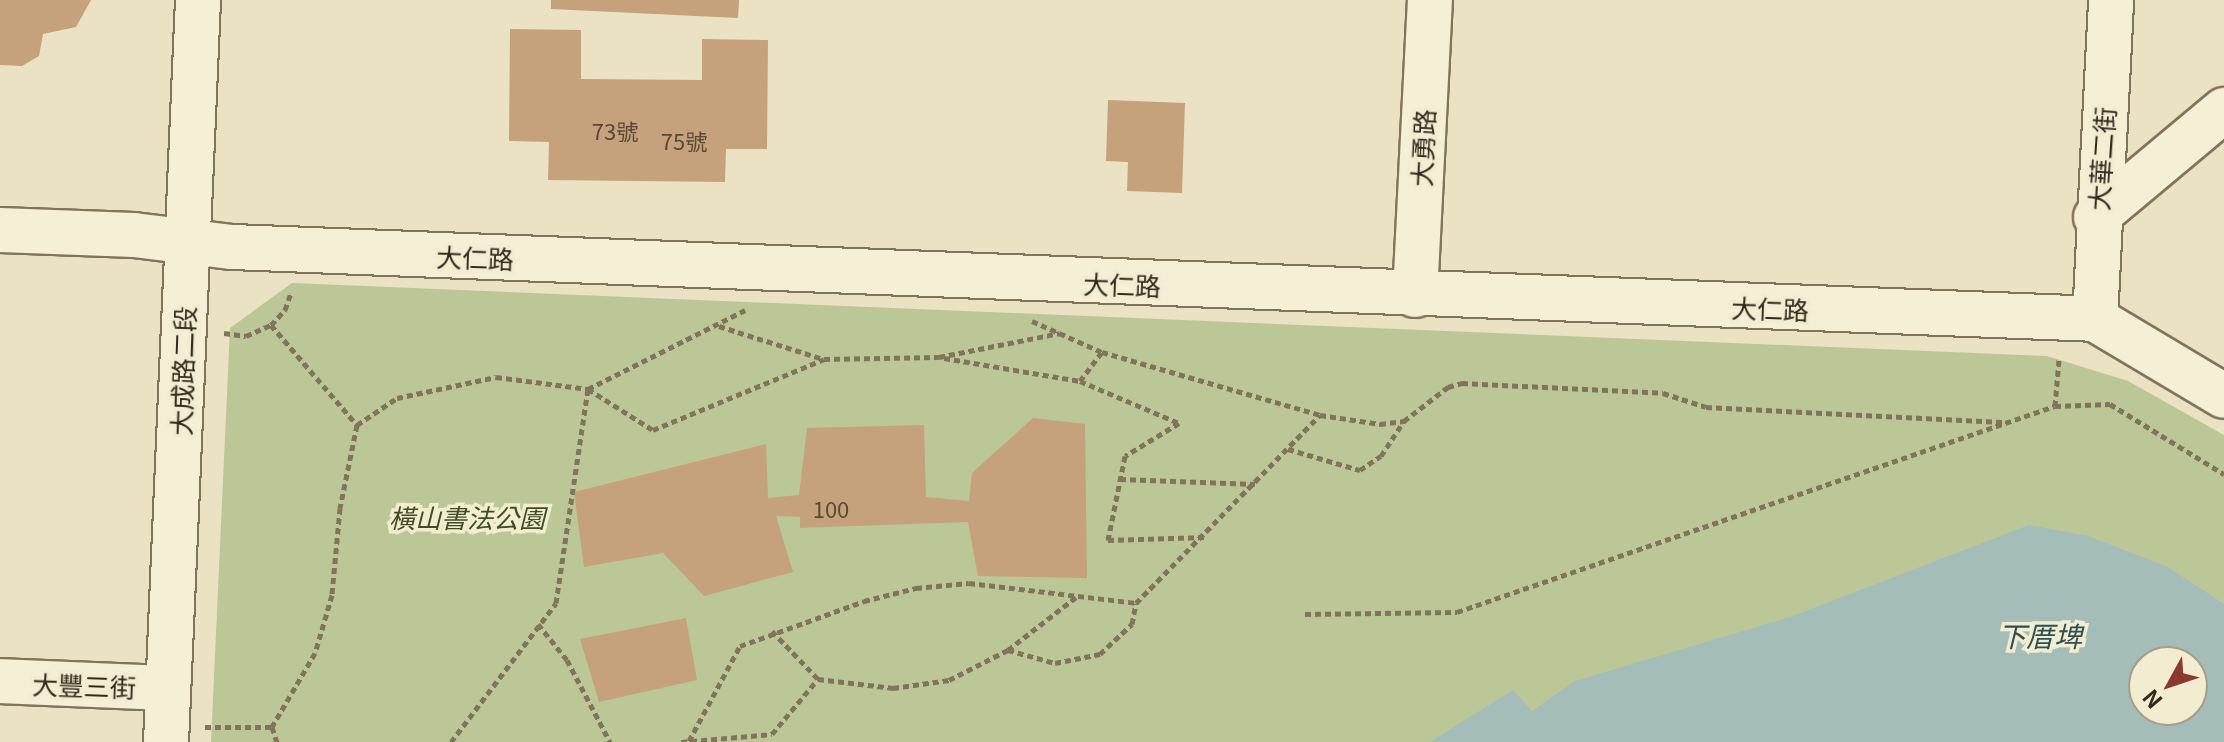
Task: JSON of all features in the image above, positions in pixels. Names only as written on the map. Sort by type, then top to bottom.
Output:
[{"type":"street","name":"大成路二段","points":[[184,735],[168,688],[198,0]]},
{"type":"street","name":"大勇路","points":[[1415,295],[1430,0]]},
{"type":"street","name":"大華二街","points":[[2095,319],[2096,217],[2111,0]]},
{"type":"street","points":[[2096,217],[2224,110]]},
{"type":"street","name":"大仁路","points":[[0,230],[1415,295],[2095,319],[2224,396]]},
{"type":"street","name":"大豐三街","points":[[0,681],[168,688]]},
{"type":"path","points":[[218,333],[246,336],[271,325],[285,310],[291,293]]},
{"type":"path","points":[[588,389],[719,326],[753,304]]},
{"type":"path","points":[[1016,314],[1102,352],[1320,415],[1380,424],[1404,421]]},
{"type":"path","points":[[271,325],[357,425]]},
{"type":"path","points":[[719,326],[824,359],[939,357],[1060,333]]},
{"type":"path","points":[[1080,381],[1102,352]]},
{"type":"path","points":[[2055,406],[2060,354]]},
{"type":"path","points":[[939,357],[1080,381],[1179,423],[1125,456],[1108,540],[1205,537]]},
{"type":"path","points":[[277,742],[272,727],[315,653],[332,595],[340,508],[357,425],[397,398],[496,377],[588,389],[653,430],[824,359]]},
{"type":"path","points":[[1288,449],[1360,470],[1381,456],[1404,421],[1435,396],[1462,383],[1663,393],[1706,407],[2007,422]]},
{"type":"path","points":[[451,742],[556,603],[588,389]]},
{"type":"path","points":[[1305,614],[1457,612],[2055,406],[2110,404],[2224,474]]},
{"type":"path","points":[[1008,650],[1055,663],[1100,654],[1132,624],[1136,603],[1205,537],[1320,415]]},
{"type":"path","points":[[1120,479],[1255,484]]},
{"type":"path","points":[[689,741],[740,646],[772,631],[916,588],[969,583],[1136,603]]},
{"type":"path","points":[[772,631],[818,679],[893,688],[935,682],[1008,650],[1078,596]]},
{"type":"path","points":[[538,624],[567,660],[610,742]]},
{"type":"path","points":[[681,742],[772,734],[818,679]]},
{"type":"path","points":[[184,735],[272,727]]},
{"type":"green space","name":"橫山書法公園","points":[[292,283],[2047,356],[2128,381],[2224,435],[2224,742],[211,742],[230,328]]},
{"type":"water","name":"下厝埤","points":[[2029,525],[2088,536],[2168,567],[2224,604],[2224,742],[1430,742],[1513,690],[1532,711],[1575,681],[1793,616]]},
{"type":"building","points":[[0,0],[91,0],[76,27],[43,34],[39,56],[22,66],[0,65]]},
{"type":"building","points":[[551,0],[739,0],[738,18],[551,9]]},
{"type":"building","points":[[510,29],[581,30],[581,79],[702,80],[702,39],[768,40],[767,149],[726,149],[725,182],[548,180],[549,142],[509,141]]},
{"type":"building","points":[[1108,100],[1185,103],[1182,193],[1127,191],[1128,162],[1106,161]]},
{"type":"building","points":[[1033,418],[1085,424],[1087,578],[978,576],[968,522],[800,528],[800,517],[776,516],[793,572],[704,596],[663,553],[584,567],[574,492],[766,444],[768,498],[799,495],[807,428],[924,425],[926,497],[969,501],[972,473]]},
{"type":"building","points":[[686,618],[697,680],[599,702],[580,639]]}]
